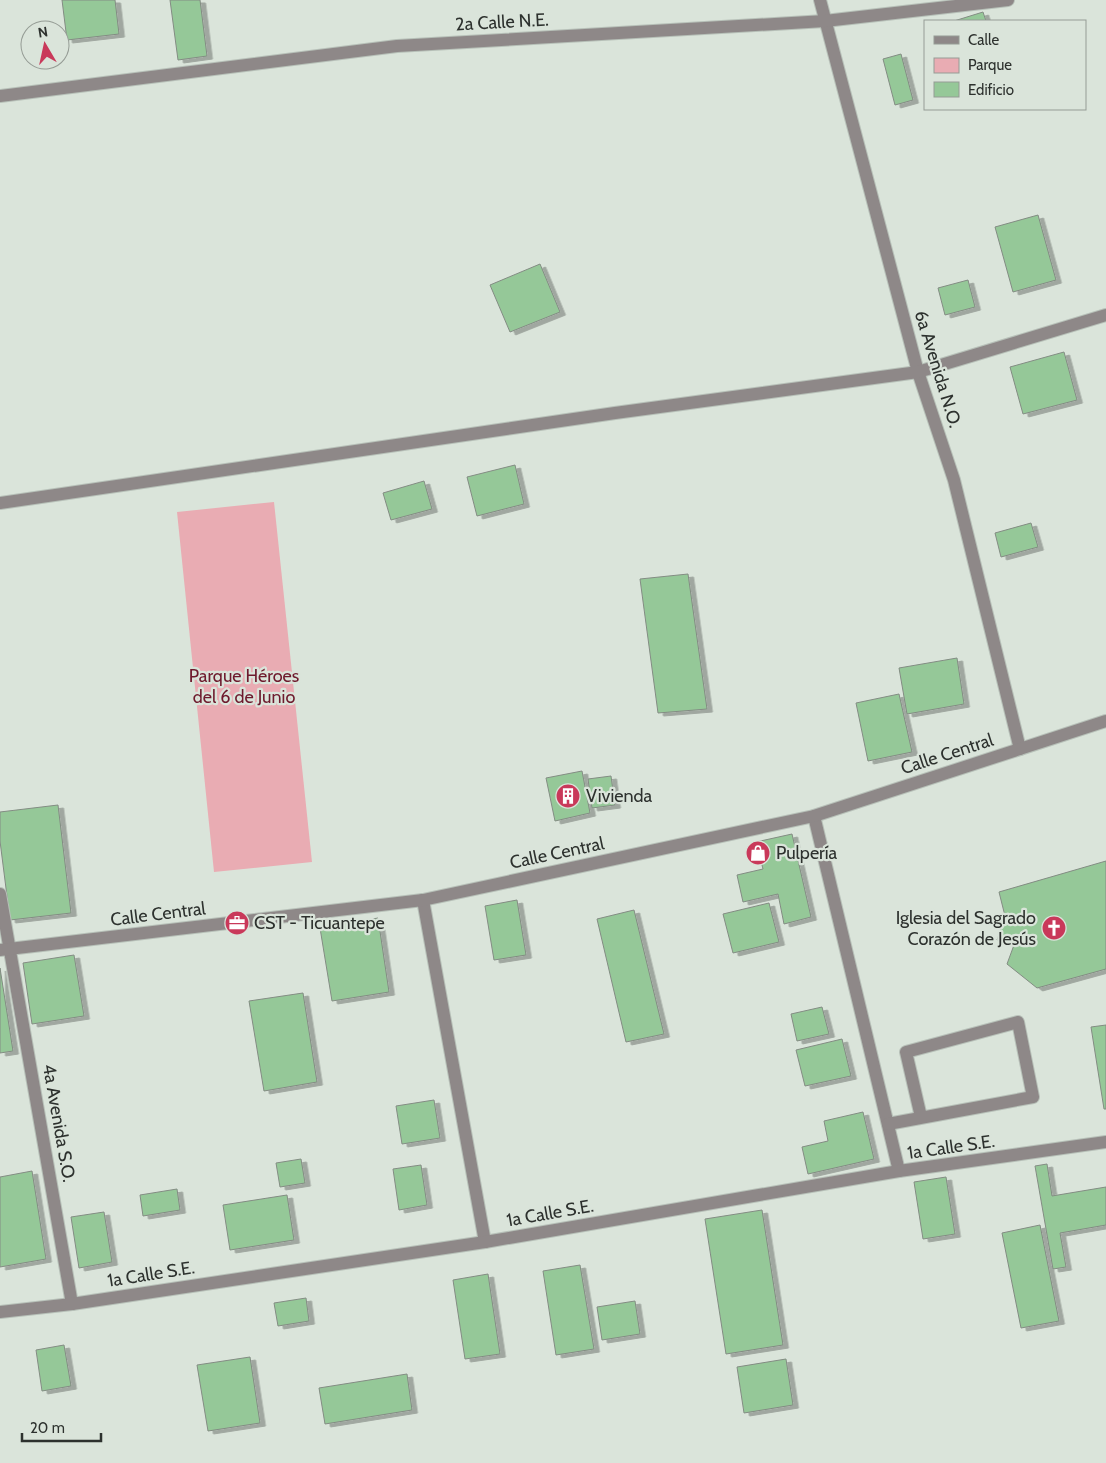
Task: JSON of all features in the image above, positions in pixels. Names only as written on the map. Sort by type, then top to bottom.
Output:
[{"type":"street","name":"6a Avenida N.O.","points":[[820,0],[918,372],[954,480],[1020,749]]},
{"type":"street","name":"2a Calle N.E.","points":[[0,96],[396,46],[825,21],[1008,0]]},
{"type":"street","points":[[0,503],[605,414],[918,372],[1106,315]]},
{"type":"street","name":"Calle Central","points":[[5,949],[423,900],[814,816],[1106,721]]},
{"type":"street","points":[[814,816],[899,1172]]},
{"type":"street","name":"4a Avenida S.O.","points":[[0,894],[5,949],[72,1304]]},
{"type":"street","points":[[423,900],[485,1242]]},
{"type":"street","points":[[888,1124],[1033,1097],[1018,1022],[906,1052],[920,1118]]},
{"type":"street","name":"1a Calle S.E.","points":[[0,1312],[72,1304],[485,1242],[899,1172],[1106,1142]]},
{"type":"green space","name":"Parque Héroes del 6 de Junio","points":[[274,502],[312,862],[214,872],[177,512]]},
{"type":"building","points":[[62,0],[115,0],[119,34],[70,40],[70,20],[64,20]]},
{"type":"building","points":[[170,0],[200,0],[207,56],[178,60]]},
{"type":"building","points":[[983,12],[986,20],[957,20]]},
{"type":"building","points":[[901,54],[913,100],[895,105],[883,59]]},
{"type":"building","points":[[1038,215],[1056,280],[1013,292],[995,227]]},
{"type":"building","points":[[540,264],[560,312],[510,332],[490,285]]},
{"type":"building","points":[[968,280],[975,307],[945,315],[938,288]]},
{"type":"building","points":[[1064,352],[1077,400],[1023,414],[1010,367]]},
{"type":"building","points":[[515,465],[524,504],[477,516],[467,477]]},
{"type":"building","points":[[424,481],[432,509],[391,520],[383,493]]},
{"type":"building","points":[[1031,523],[1038,547],[1001,557],[995,533]]},
{"type":"building","points":[[688,574],[707,709],[658,713],[640,579]]},
{"type":"building","points":[[957,658],[964,704],[907,714],[899,668]]},
{"type":"building","points":[[899,694],[912,752],[868,761],[856,703]]},
{"type":"building","name":"Vivienda","points":[[582,771],[590,813],[555,821],[546,778]]},
{"type":"building","name":"Vivienda","points":[[611,776],[615,805],[592,808],[588,779]]},
{"type":"building","points":[[58,805],[71,913],[10,920],[0,841],[0,812]]},
{"type":"building","points":[[792,834],[811,917],[784,924],[778,894],[743,902],[737,875],[763,869],[756,842]]},
{"type":"building","name":"Iglesia del Sagrado Corazón de Jesús","points":[[1106,861],[1106,969],[1037,988],[1007,964],[1014,945],[997,940],[1005,916],[999,892]]},
{"type":"building","points":[[517,900],[526,955],[494,960],[485,906]]},
{"type":"building","points":[[769,903],[779,942],[733,953],[723,914]]},
{"type":"building","points":[[634,910],[664,1034],[626,1042],[597,919]]},
{"type":"building","points":[[378,918],[389,992],[332,1001],[320,928]]},
{"type":"building","points":[[74,955],[84,1016],[32,1024],[23,963]]},
{"type":"building","points":[[0,968],[13,1051],[0,1053]]},
{"type":"building","points":[[303,993],[317,1082],[264,1091],[249,1001]]},
{"type":"building","points":[[822,1007],[829,1034],[797,1041],[791,1014]]},
{"type":"building","points":[[1106,1025],[1106,1109],[1104,1109],[1091,1027]]},
{"type":"building","points":[[842,1039],[851,1076],[805,1086],[796,1050]]},
{"type":"building","points":[[434,1100],[440,1138],[402,1144],[396,1106]]},
{"type":"building","points":[[863,1112],[874,1159],[808,1174],[802,1147],[828,1141],[824,1121]]},
{"type":"building","points":[[301,1159],[305,1183],[280,1187],[276,1163]]},
{"type":"building","points":[[1047,1164],[1052,1196],[1106,1187],[1106,1225],[1060,1233],[1066,1267],[1053,1269],[1035,1166]]},
{"type":"building","points":[[421,1165],[427,1205],[399,1210],[393,1169]]},
{"type":"building","points":[[32,1171],[46,1259],[0,1267],[0,1177]]},
{"type":"building","points":[[946,1177],[955,1234],[923,1239],[914,1182]]},
{"type":"building","points":[[177,1189],[180,1210],[143,1216],[140,1195]]},
{"type":"building","points":[[287,1195],[294,1240],[230,1250],[223,1205]]},
{"type":"building","points":[[762,1210],[783,1345],[726,1354],[705,1219]]},
{"type":"building","points":[[104,1212],[112,1262],[79,1268],[71,1217]]},
{"type":"building","points":[[1040,1225],[1059,1321],[1021,1328],[1002,1233]]},
{"type":"building","points":[[580,1265],[594,1349],[556,1355],[543,1271]]},
{"type":"building","points":[[488,1274],[500,1354],[465,1359],[453,1280]]},
{"type":"building","points":[[306,1298],[309,1321],[278,1326],[274,1303]]},
{"type":"building","points":[[635,1301],[640,1334],[602,1340],[597,1307]]},
{"type":"building","points":[[64,1345],[71,1386],[42,1391],[36,1350]]},
{"type":"building","points":[[250,1357],[260,1423],[208,1431],[197,1365]]},
{"type":"building","points":[[786,1359],[793,1405],[744,1413],[737,1367]]},
{"type":"building","points":[[407,1374],[412,1410],[325,1424],[319,1388]]},
{"type":"place","name":"Vivienda","points":[[568,796]]},
{"type":"place","name":"Pulpería","points":[[758,853]]},
{"type":"place","name":"CST - Ticuantepe","points":[[237,923]]},
{"type":"place","name":"Iglesia del Sagrado Corazón de Jesús","points":[[1054,928]]}]
